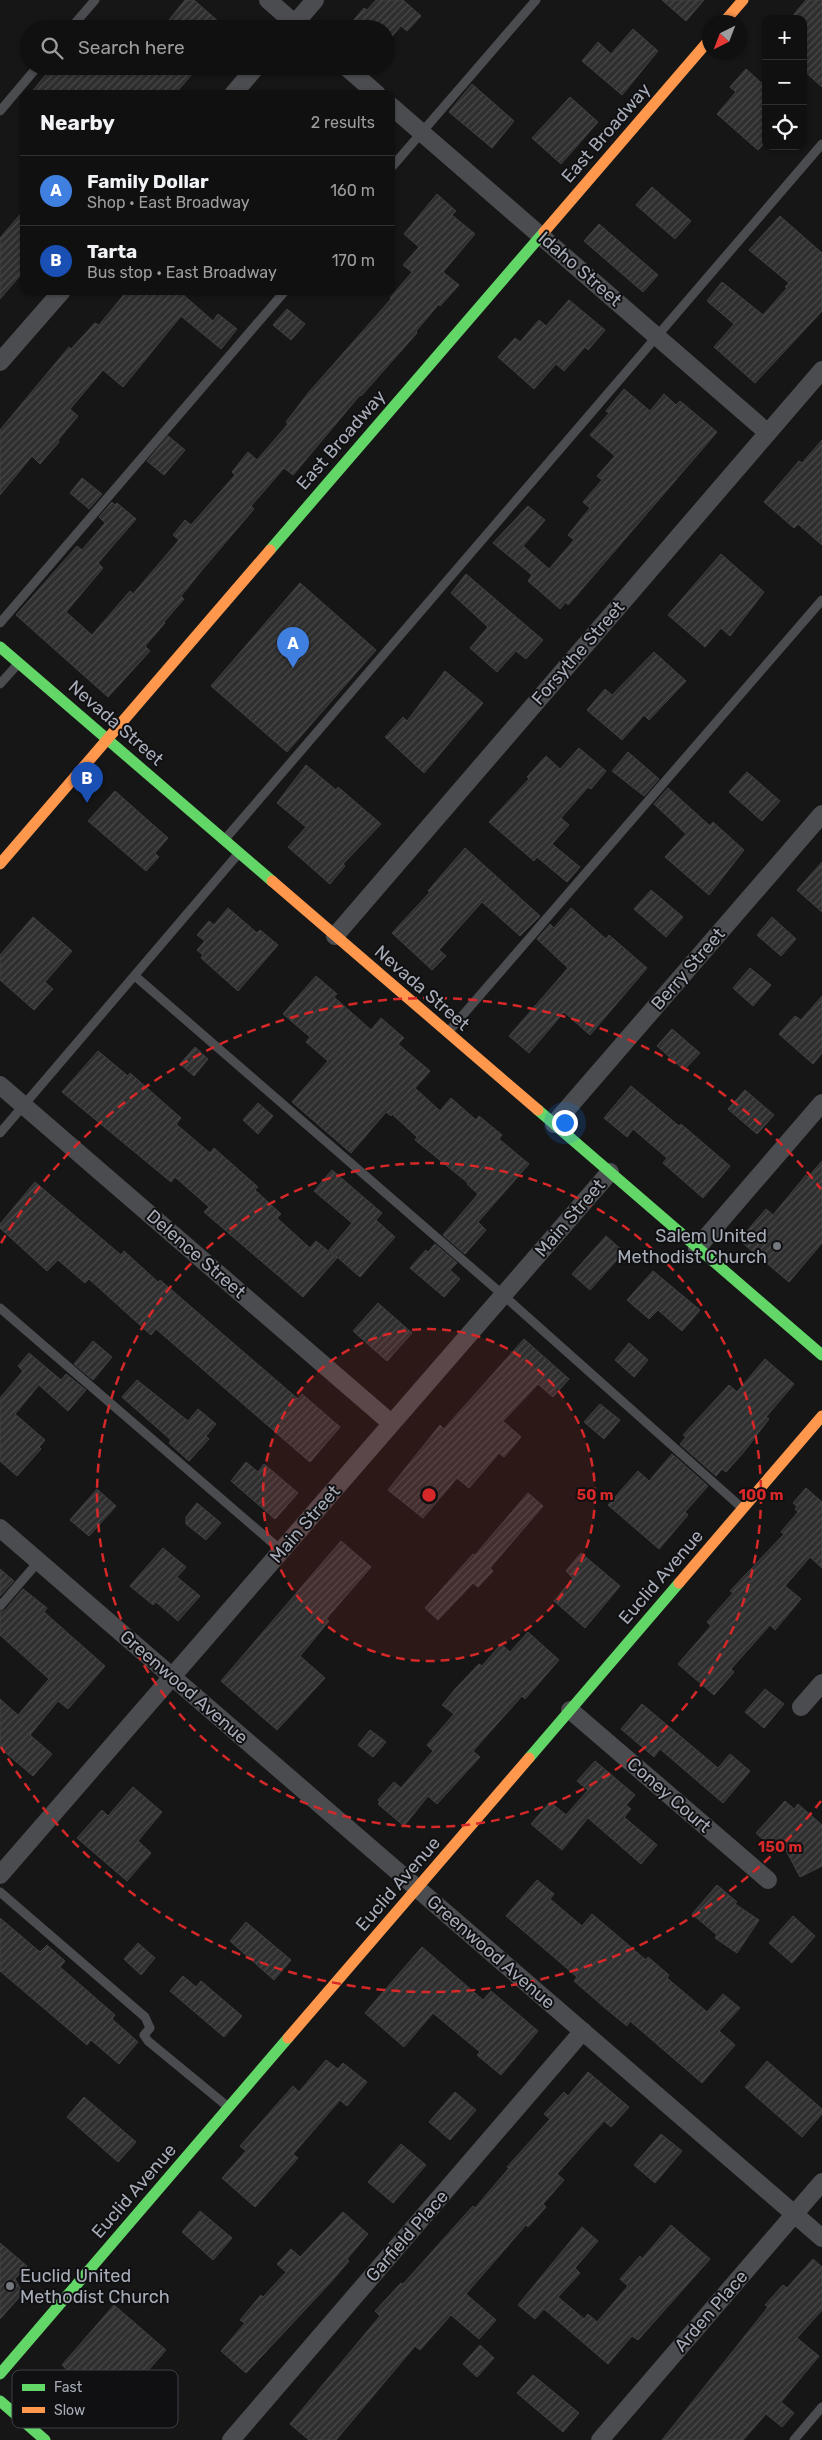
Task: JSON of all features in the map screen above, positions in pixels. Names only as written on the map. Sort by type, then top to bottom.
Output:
[{"type":"street","points":[[268,0],[288,20]]},
{"type":"street","points":[[300,20],[314,0]]},
{"type":"street","points":[[730,15],[744,0]]},
{"type":"street","name":"East Broadway","points":[[0,864],[702,49]]},
{"type":"street","points":[[236,90],[249,75]]},
{"type":"street","points":[[355,75],[372,90]]},
{"type":"street","name":"Idaho Street","points":[[395,109],[768,433]]},
{"type":"street","points":[[0,362],[59,295]]},
{"type":"street","name":"Forsythe Street","points":[[335,936],[822,370]]},
{"type":"street","name":"Nevada Street","points":[[0,647],[697,1248],[815,1344],[822,1355]]},
{"type":"street","name":"Berry Street","points":[[554,1124],[822,814]]},
{"type":"street","name":"Delence Street","points":[[0,1085],[391,1423]]},
{"type":"street","points":[[697,1248],[822,1103]]},
{"type":"street","name":"Main Street","points":[[0,1875],[610,1172]]},
{"type":"street","name":"Euclid Avenue","points":[[0,2374],[822,1416]]},
{"type":"street","name":"Greenwood Avenue","points":[[0,1528],[822,2238]]},
{"type":"street","points":[[801,1707],[822,1683]]},
{"type":"street","name":"Coney Court","points":[[570,1710],[768,1880]]},
{"type":"street","name":"Garfield Place","points":[[231,2440],[583,2032]]},
{"type":"street","name":"Arden Place","points":[[600,2440],[822,2182]]},
{"type":"street","points":[[0,2402],[12,2412]]},
{"type":"street","points":[[31,2428],[45,2440]]},
{"type":"lane","points":[[78,20],[95,0]]},
{"type":"lane","points":[[395,163],[536,0]]},
{"type":"lane","points":[[0,111],[30,75]]},
{"type":"lane","points":[[224,840],[822,144]]},
{"type":"lane","points":[[0,623],[282,295]]},
{"type":"lane","points":[[447,1032],[822,600]]},
{"type":"lane","points":[[0,684],[19,663]]},
{"type":"lane","points":[[0,1133],[239,853]]},
{"type":"lane","points":[[134,976],[503,1295],[743,1508]]},
{"type":"lane","points":[[0,1308],[282,1551]]},
{"type":"lane","points":[[0,1606],[39,1562]]},
{"type":"lane","points":[[0,1892],[145,2018],[150,2028],[144,2035],[148,2041],[229,2108]]},
{"type":"lane","points":[[794,2440],[822,2407]]},
{"type":"building","points":[[185,0],[194,0],[217,20],[169,20]]},
{"type":"building","points":[[376,0],[403,0],[421,16],[407,31],[401,26],[395,33],[395,20],[354,20],[364,8],[367,10]]},
{"type":"building","points":[[662,0],[704,0],[686,21]]},
{"type":"building","points":[[806,0],[822,0],[822,87],[807,74],[807,15],[793,15]]},
{"type":"building","points":[[633,29],[658,51],[622,95],[582,61],[598,42],[611,54]]},
{"type":"building","points":[[746,69],[762,83],[762,146],[758,150],[717,114],[736,92],[730,87]]},
{"type":"building","points":[[46,75],[191,75],[178,90],[33,90]]},
{"type":"building","points":[[472,84],[514,121],[492,148],[449,112]]},
{"type":"building","points":[[570,97],[598,122],[561,164],[532,138]]},
{"type":"building","points":[[652,187],[691,221],[675,239],[636,205]]},
{"type":"building","points":[[437,194],[456,211],[452,215],[475,234],[443,272],[459,285],[440,306],[439,304],[416,331],[417,333],[360,395],[293,475],[284,468],[251,506],[254,509],[181,596],[184,599],[145,646],[150,651],[108,697],[16,615],[77,546],[82,550],[105,523],[99,517],[112,502],[115,505],[117,503],[136,519],[98,563],[103,568],[66,612],[92,635],[130,591],[133,594],[179,540],[173,535],[185,520],[191,525],[235,475],[232,472],[248,452],[257,460],[288,424],[286,422],[309,392],[393,295],[395,295],[395,292],[412,272],[403,265],[419,247],[404,234]]},
{"type":"building","points":[[20,215],[20,276],[0,299],[0,238]]},
{"type":"building","points":[[780,216],[822,253],[822,311],[755,383],[714,347],[734,324],[707,301],[722,282],[763,315],[787,288],[785,287],[789,283],[749,250]]},
{"type":"building","points":[[599,224],[658,275],[643,292],[584,241]]},
{"type":"building","points":[[124,295],[184,295],[213,321],[218,314],[237,329],[221,349],[181,316],[123,387],[103,370],[70,409],[78,416],[58,440],[59,442],[40,464],[32,456],[0,495],[0,430],[69,347],[71,349],[95,323],[99,325]]},
{"type":"building","points":[[569,300],[605,330],[588,350],[585,347],[564,371],[556,364],[534,389],[498,357],[515,338],[520,342],[539,320],[546,326]]},
{"type":"building","points":[[287,309],[305,324],[291,340],[273,325]]},
{"type":"building","points":[[624,389],[650,411],[664,394],[676,405],[680,401],[717,432],[576,596],[568,605],[566,602],[560,609],[528,581],[532,575],[493,543],[528,506],[545,520],[523,546],[549,569],[574,540],[568,535],[590,508],[583,502],[602,480],[597,476],[615,456],[590,435],[609,413],[606,411]]},
{"type":"building","points":[[168,436],[185,450],[164,475],[147,461]]},
{"type":"building","points":[[822,440],[822,545],[798,524],[794,528],[764,502],[799,461],[802,463]]},
{"type":"building","points":[[82,478],[102,494],[89,509],[70,493]]},
{"type":"building","points":[[721,554],[764,592],[730,636],[721,628],[705,647],[668,615]]},
{"type":"building","points":[[466,574],[543,640],[526,659],[516,651],[497,672],[470,648],[488,627],[451,593]]},
{"type":"building","points":[[300,583],[376,650],[287,752],[211,686]]},
{"type":"building","points":[[654,652],[686,681],[649,720],[644,715],[622,740],[587,710],[605,689],[612,695]]},
{"type":"building","points":[[445,671],[483,703],[424,773],[385,737],[403,717],[407,721]]},
{"type":"building","points":[[579,748],[606,771],[591,789],[588,787],[561,818],[569,825],[552,844],[580,867],[567,882],[537,857],[534,861],[489,822],[529,779],[527,777],[546,756],[560,769]]},
{"type":"building","points":[[628,752],[659,779],[644,796],[612,771]]},
{"type":"building","points":[[306,765],[336,790],[338,787],[381,824],[343,864],[345,866],[330,884],[288,847],[306,827],[277,803]]},
{"type":"building","points":[[747,772],[780,801],[762,821],[729,792]]},
{"type":"building","points":[[668,788],[710,826],[713,822],[744,850],[709,895],[665,857],[686,834],[654,804]]},
{"type":"building","points":[[115,791],[168,838],[155,853],[159,857],[146,871],[88,821]]},
{"type":"building","points":[[465,848],[540,916],[520,936],[482,902],[439,950],[446,956],[432,970],[392,933],[430,892],[428,891]]},
{"type":"building","points":[[822,862],[822,912],[797,890]]},
{"type":"building","points":[[651,890],[683,917],[666,937],[634,909]]},
{"type":"building","points":[[228,908],[257,933],[260,930],[278,945],[238,991],[201,958],[203,955],[197,950],[205,941],[197,935],[209,921],[214,925]]},
{"type":"building","points":[[571,908],[606,939],[609,935],[647,968],[590,1035],[564,1012],[529,1053],[509,1036],[568,968],[537,939],[550,924],[554,928]]},
{"type":"building","points":[[33,917],[72,951],[45,982],[53,989],[34,1010],[0,980],[0,955]]},
{"type":"building","points":[[772,917],[796,939],[781,956],[757,935]]},
{"type":"building","points":[[750,968],[771,985],[753,1006],[733,988]]},
{"type":"building","points":[[316,976],[337,994],[334,997],[371,1030],[381,1018],[404,1038],[398,1044],[430,1071],[415,1088],[440,1111],[451,1098],[476,1120],[479,1116],[502,1135],[499,1139],[529,1164],[478,1222],[486,1230],[465,1254],[443,1235],[478,1194],[468,1183],[415,1140],[417,1137],[392,1114],[391,1116],[386,1112],[351,1153],[292,1102],[328,1061],[306,1042],[310,1037],[283,1014]]},
{"type":"building","points":[[822,996],[822,1053],[813,1064],[779,1034],[795,1016],[801,1020]]},
{"type":"building","points":[[672,1029],[700,1053],[684,1070],[657,1046]]},
{"type":"building","points":[[195,1047],[208,1059],[194,1076],[180,1064]]},
{"type":"building","points":[[98,1051],[128,1076],[130,1073],[181,1118],[176,1124],[210,1153],[214,1148],[258,1187],[255,1190],[281,1214],[277,1218],[310,1248],[316,1241],[337,1258],[303,1297],[204,1212],[209,1207],[175,1177],[171,1182],[62,1092]]},
{"type":"building","points":[[631,1086],[679,1126],[681,1124],[730,1166],[703,1198],[663,1163],[667,1158],[633,1129],[627,1137],[604,1118]]},
{"type":"building","points":[[745,1090],[774,1115],[757,1134],[728,1109]]},
{"type":"building","points":[[258,1103],[273,1116],[258,1134],[243,1120]]},
{"type":"building","points":[[822,1161],[822,1243],[789,1282],[739,1240],[766,1209],[773,1215],[806,1175],[808,1177]]},
{"type":"building","points":[[332,1170],[382,1213],[376,1220],[395,1237],[360,1277],[329,1250],[352,1223],[314,1191]]},
{"type":"building","points":[[35,1182],[121,1255],[124,1251],[158,1282],[160,1280],[298,1399],[302,1394],[340,1427],[310,1462],[156,1329],[151,1335],[89,1279],[85,1283],[58,1260],[47,1271],[0,1228],[0,1224]]},
{"type":"building","points":[[606,1236],[624,1252],[590,1290],[572,1274]]},
{"type":"building","points":[[435,1244],[457,1263],[450,1270],[460,1279],[444,1297],[410,1268],[426,1250],[428,1252]]},
{"type":"building","points":[[653,1271],[700,1310],[682,1331],[658,1310],[649,1319],[627,1300]]},
{"type":"building","points":[[378,1303],[412,1333],[387,1361],[353,1331]]},
{"type":"building","points":[[524,1339],[569,1379],[553,1397],[538,1384],[503,1421],[521,1437],[504,1457],[499,1453],[469,1488],[457,1478],[423,1518],[388,1490],[440,1425],[444,1429]]},
{"type":"building","points":[[93,1341],[112,1357],[93,1380],[74,1364]]},
{"type":"building","points":[[629,1343],[648,1360],[634,1377],[615,1360]]},
{"type":"building","points":[[29,1353],[61,1380],[66,1374],[86,1390],[68,1411],[39,1385],[15,1414],[45,1440],[39,1447],[41,1449],[17,1476],[0,1461],[0,1398],[23,1371],[18,1366]]},
{"type":"building","points":[[765,1359],[794,1384],[766,1417],[769,1419],[743,1453],[726,1472],[722,1469],[716,1476],[680,1444],[686,1437],[683,1435],[729,1385],[737,1392]]},
{"type":"building","points":[[137,1380],[188,1421],[198,1409],[216,1424],[206,1436],[209,1439],[189,1461],[169,1443],[171,1440],[122,1397]]},
{"type":"building","points":[[600,1404],[620,1420],[604,1439],[584,1422]]},
{"type":"building","points":[[672,1454],[708,1486],[685,1512],[688,1515],[659,1549],[608,1505],[638,1471],[649,1481]]},
{"type":"building","points":[[246,1462],[258,1472],[264,1464],[298,1493],[275,1519],[231,1481]]},
{"type":"building","points":[[806,1488],[822,1502],[822,1568],[810,1557],[785,1586],[801,1599],[775,1630],[770,1625],[731,1669],[734,1672],[714,1695],[678,1664],[711,1626],[707,1622],[733,1593],[730,1591],[784,1534],[781,1532],[798,1512],[795,1509],[797,1506],[793,1503]]},
{"type":"building","points":[[97,1489],[116,1506],[89,1536],[70,1520]]},
{"type":"building","points":[[528,1493],[543,1506],[490,1568],[493,1571],[478,1587],[473,1583],[438,1620],[425,1608],[473,1554],[475,1555]]},
{"type":"building","points":[[197,1503],[221,1523],[206,1540],[186,1524],[186,1517]]},
{"type":"building","points":[[341,1541],[371,1567],[326,1619],[329,1621],[300,1656],[325,1678],[277,1730],[221,1681]]},
{"type":"building","points":[[163,1548],[186,1567],[177,1577],[200,1596],[178,1621],[156,1602],[153,1605],[130,1586]]},
{"type":"building","points":[[581,1553],[620,1586],[585,1628],[554,1601],[573,1578],[566,1571]]},
{"type":"building","points":[[0,1569],[14,1581],[0,1596]]},
{"type":"building","points":[[23,1589],[47,1608],[44,1612],[105,1666],[68,1709],[58,1701],[30,1735],[52,1754],[33,1776],[0,1748],[0,1699],[18,1715],[49,1679],[0,1635],[0,1612],[5,1610]]},
{"type":"building","points":[[528,1632],[559,1660],[525,1699],[522,1696],[473,1751],[480,1757],[437,1804],[428,1796],[404,1826],[378,1804],[380,1802],[378,1800],[394,1782],[401,1788],[433,1751],[427,1745],[454,1714],[442,1705],[456,1688],[479,1664],[482,1666],[501,1644],[510,1652]]},
{"type":"building","points":[[765,1689],[784,1704],[764,1728],[745,1712]]},
{"type":"building","points":[[642,1704],[718,1768],[730,1754],[750,1771],[723,1803],[660,1749],[654,1757],[621,1729]]},
{"type":"building","points":[[370,1730],[386,1742],[373,1757],[358,1745]]},
{"type":"building","points":[[595,1761],[635,1795],[626,1805],[631,1809],[624,1817],[657,1845],[641,1864],[588,1818],[562,1850],[531,1824],[550,1802],[566,1815],[588,1790],[577,1781]]},
{"type":"building","points":[[133,1787],[162,1812],[138,1841],[151,1853],[127,1881],[77,1838],[102,1810],[108,1816]]},
{"type":"building","points":[[785,1801],[794,1809],[798,1804],[822,1825],[822,1866],[800,1877],[782,1843],[775,1850],[756,1833]]},
{"type":"building","points":[[537,1880],[554,1894],[550,1899],[582,1926],[592,1914],[646,1960],[648,1957],[669,1975],[667,1978],[707,2012],[723,1994],[740,2008],[719,2031],[735,2045],[702,2083],[630,2021],[627,2026],[605,2008],[574,1981],[577,1977],[506,1916]]},
{"type":"building","points":[[717,1885],[737,1902],[735,1904],[759,1920],[737,1953],[715,1938],[717,1935],[692,1914]]},
{"type":"building","points":[[793,1916],[815,1936],[792,1963],[769,1943]]},
{"type":"building","points":[[0,1918],[40,1952],[47,1945],[65,1961],[60,1967],[115,2015],[112,2019],[138,2042],[119,2064],[91,2040],[87,2045],[0,1971]]},
{"type":"building","points":[[246,1922],[291,1960],[274,1980],[230,1941]]},
{"type":"building","points":[[138,1943],[155,1958],[141,1975],[124,1959]]},
{"type":"building","points":[[422,1947],[483,2000],[491,1991],[538,2031],[501,2075],[477,2055],[480,2052],[433,2013],[404,2047],[365,2013]]},
{"type":"building","points":[[183,1976],[196,1987],[201,1981],[242,2016],[224,2037],[170,1991]]},
{"type":"building","points":[[326,2060],[338,2069],[343,2063],[367,2082],[347,2106],[340,2100],[293,2154],[298,2158],[255,2207],[222,2178],[246,2151],[240,2146],[293,2086],[299,2092]]},
{"type":"building","points":[[767,2061],[822,2109],[822,2114],[802,2137],[745,2087]]},
{"type":"building","points":[[588,2072],[629,2107],[611,2127],[604,2121],[557,2174],[564,2180],[543,2204],[546,2207],[528,2227],[526,2225],[466,2294],[496,2320],[479,2339],[451,2315],[420,2350],[415,2346],[336,2440],[309,2440],[290,2424],[380,2316],[375,2311],[401,2283],[403,2284],[473,2206],[475,2208],[509,2168],[507,2167],[550,2119],[544,2114],[564,2092],[568,2096]]},
{"type":"building","points":[[455,2092],[476,2110],[450,2140],[429,2122]]},
{"type":"building","points":[[84,2097],[136,2142],[118,2162],[67,2117]]},
{"type":"building","points":[[661,2134],[682,2151],[655,2183],[634,2165]]},
{"type":"building","points":[[401,2144],[426,2165],[393,2203],[368,2182]]},
{"type":"building","points":[[200,2211],[232,2238],[213,2260],[182,2232]]},
{"type":"building","points":[[343,2212],[368,2234],[347,2259],[349,2261],[330,2283],[246,2373],[221,2351],[245,2323],[240,2320],[261,2295],[263,2297],[286,2272],[277,2264],[291,2249],[300,2257]]},
{"type":"building","points":[[671,2225],[710,2259],[638,2340],[632,2336],[608,2364],[544,2309],[535,2319],[518,2305],[582,2227],[598,2241],[575,2268],[580,2273],[558,2297],[584,2319],[588,2314],[597,2322],[628,2286],[620,2279],[640,2256],[642,2259]]},
{"type":"building","name":"Euclid United Methodist Church","points":[[0,2243],[27,2266],[15,2279],[23,2293],[0,2319]]},
{"type":"building","points":[[813,2259],[822,2267],[822,2310],[797,2338],[819,2356],[781,2402],[794,2413],[782,2427],[766,2414],[743,2440],[662,2440],[768,2307],[765,2305],[783,2285],[787,2288]]},
{"type":"building","points":[[114,2305],[166,2350],[149,2370],[67,2370],[62,2365]]},
{"type":"building","points":[[480,2345],[494,2358],[477,2377],[463,2364]]},
{"type":"building","points":[[533,2375],[579,2413],[563,2432],[517,2393]]},
{"type":"traffic: fast","points":[[270,550],[544,232]]},
{"type":"traffic: fast","points":[[0,647],[272,881]]},
{"type":"traffic: fast","points":[[538,1110],[822,1355]]},
{"type":"traffic: fast","points":[[529,1758],[679,1583]]},
{"type":"traffic: fast","points":[[0,2374],[288,2038]]},
{"type":"traffic: fast","points":[[0,2401],[12,2411]]},
{"type":"traffic: fast","points":[[31,2428],[45,2440]]},
{"type":"traffic: slow","points":[[730,15],[743,0]]},
{"type":"traffic: slow","points":[[544,232],[702,48]]},
{"type":"traffic: slow","points":[[0,864],[270,550]]},
{"type":"traffic: slow","points":[[272,881],[538,1110]]},
{"type":"traffic: slow","points":[[679,1583],[822,1416]]},
{"type":"traffic: slow","points":[[288,2038],[529,1758]]},
{"type":"place","name":"Family Dollar","points":[[293,668]]},
{"type":"place","name":"Tarta","points":[[87,803]]},
{"type":"place","name":"Salem United Methodist Church","points":[[777,1246]]},
{"type":"place","name":"Euclid United Methodist Church","points":[[10,2286]]}]
